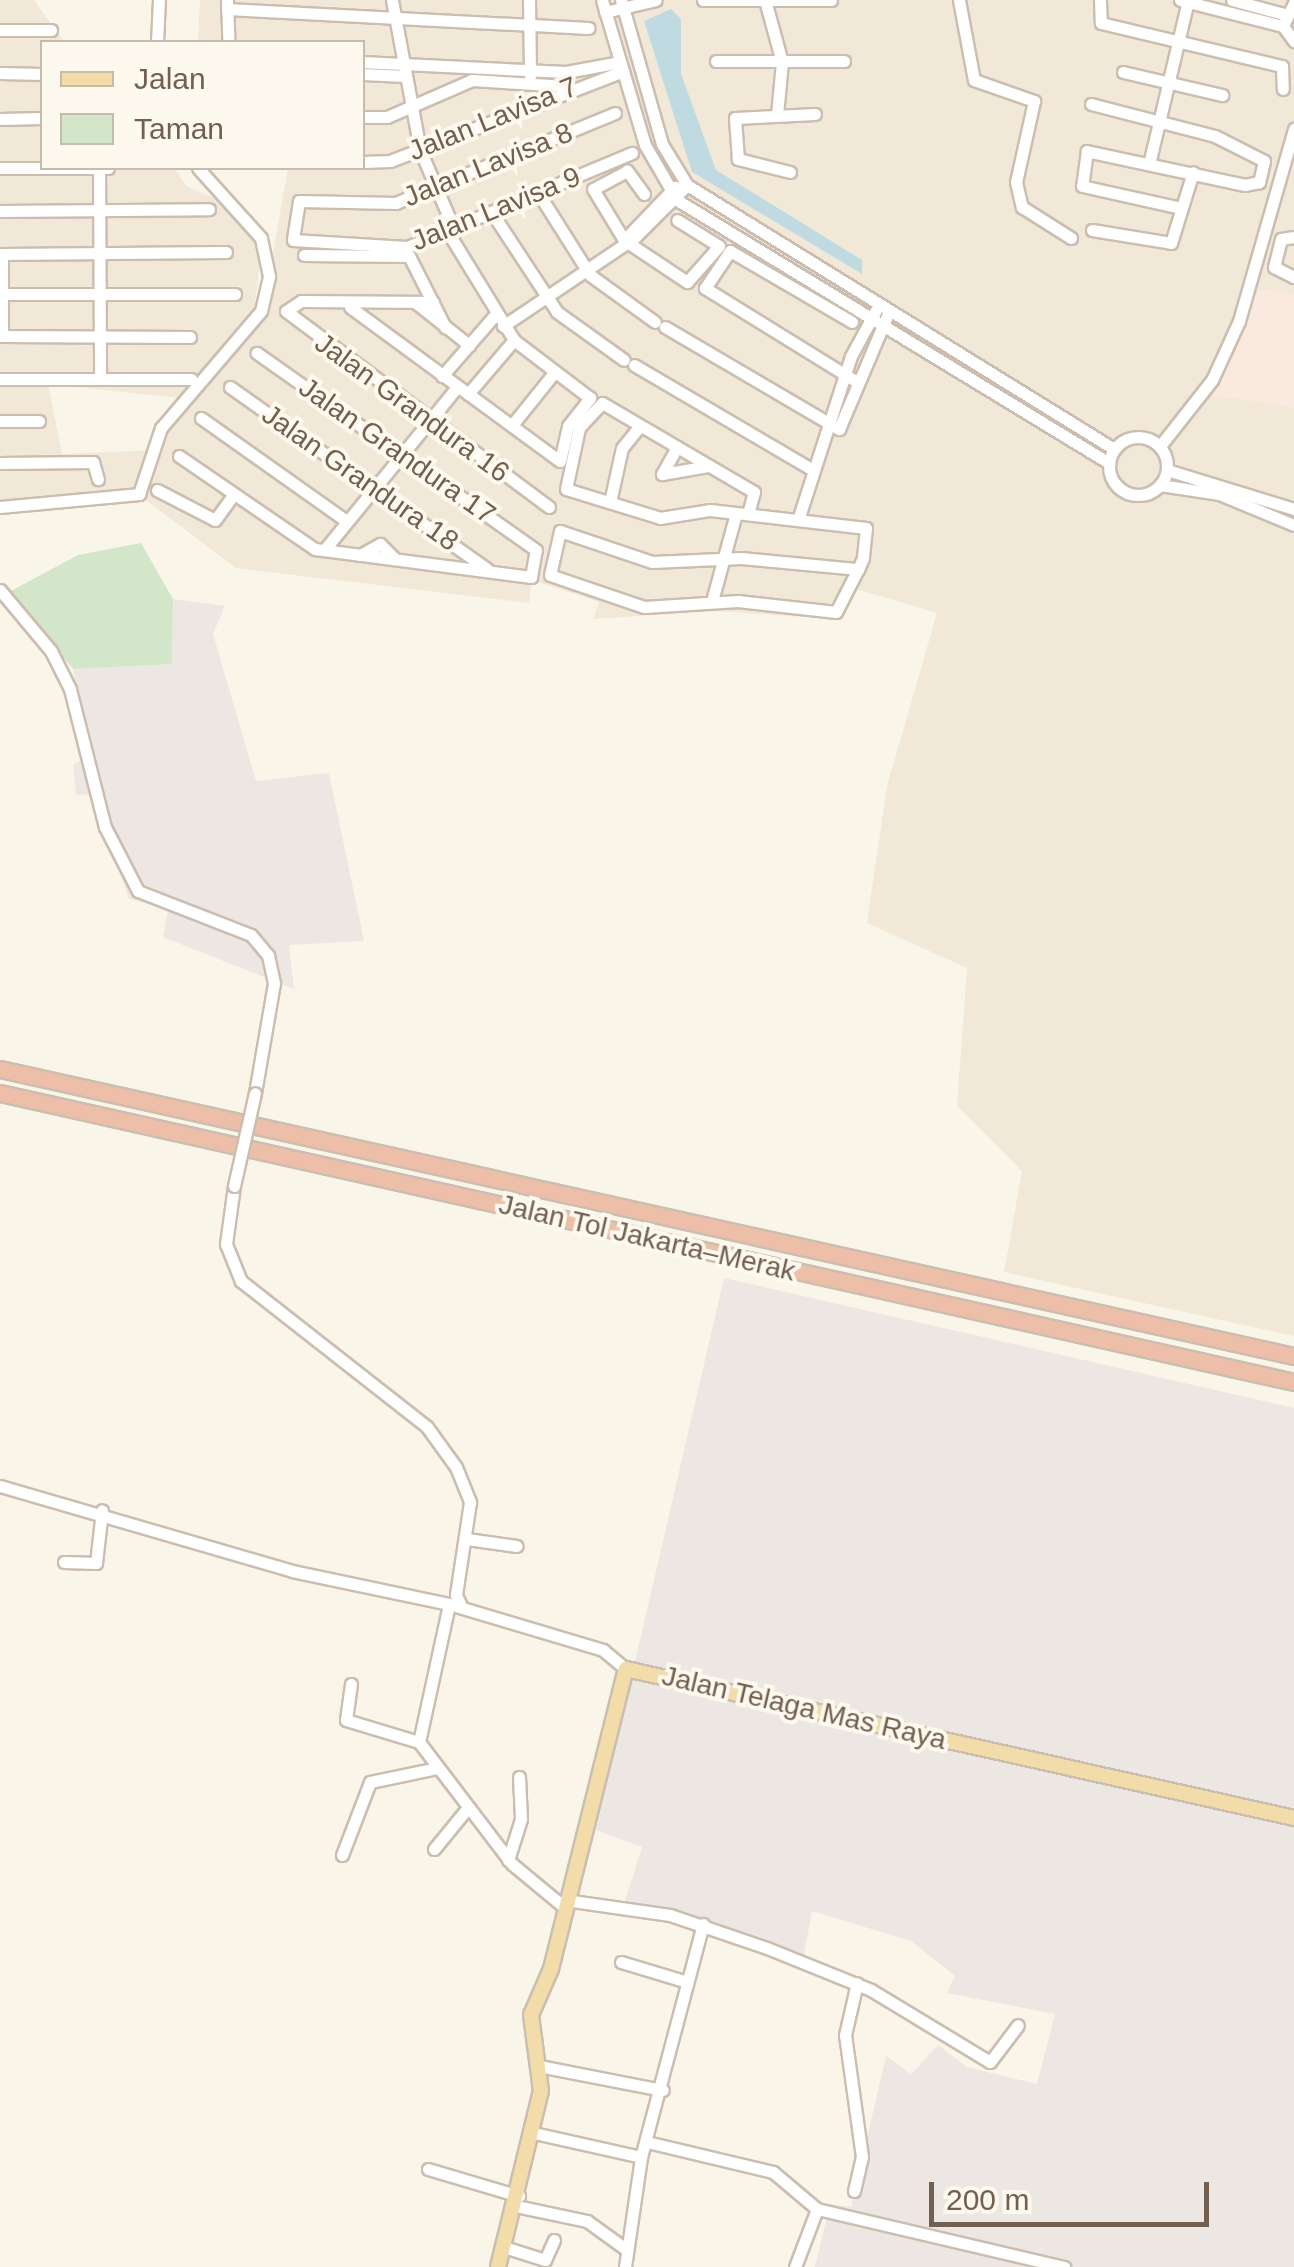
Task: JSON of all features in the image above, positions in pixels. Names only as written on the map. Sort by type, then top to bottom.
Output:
[{"type":"highway","name":"Jalan Tol Jakarta–Merak","points":[[0,1069],[1294,1356]]},
{"type":"highway","name":"Jalan Tol Jakarta–Merak","points":[[0,1093],[1294,1382]]},
{"type":"main road","name":"Jalan Telaga Mas Raya","points":[[498,2267],[534,2133],[539,2066],[531,2015],[565,1904],[626,1668],[1294,1818]]},
{"type":"street","points":[[158,40],[160,0]]},
{"type":"street","points":[[392,0],[420,150],[453,234],[498,321],[553,374],[754,492],[724,558],[712,602]]},
{"type":"street","points":[[529,0],[530,76],[536,100]]},
{"type":"street","points":[[656,0],[603,6],[621,67],[674,196],[878,318],[1109,464],[1127,492],[1160,485],[1219,494],[1294,525]]},
{"type":"street","points":[[703,0],[831,0]]},
{"type":"street","points":[[765,0],[782,62],[776,114]]},
{"type":"street","points":[[959,0],[974,80],[1034,101],[1016,182],[1022,207],[1071,238]]},
{"type":"street","points":[[1100,0],[1100,23],[1282,66],[1282,89]]},
{"type":"street","points":[[1232,0],[1283,20],[1294,41]]},
{"type":"street","points":[[1150,160],[1185,1],[1283,20]]},
{"type":"street","points":[[1283,20],[1294,3]]},
{"type":"street","points":[[228,38],[227,4],[589,28]]},
{"type":"street","points":[[622,5],[684,182],[1114,449]]},
{"type":"street","points":[[0,30],[50,30]]},
{"type":"street","points":[[716,61],[844,61]]},
{"type":"street","points":[[365,63],[403,70]]},
{"type":"street","points":[[365,116],[410,107],[472,80],[621,67]]},
{"type":"street","name":"Jalan Lavisa 7","points":[[365,161],[420,150],[621,67]]},
{"type":"street","points":[[365,74],[403,70],[530,76],[568,86]]},
{"type":"street","points":[[1122,72],[1222,95]]},
{"type":"street","points":[[0,73],[40,74]]},
{"type":"street","points":[[1091,104],[1160,120],[1260,155],[1252,185],[1094,147],[1082,186],[1180,208]]},
{"type":"street","name":"Jalan Lavisa 8","points":[[300,250],[299,201],[386,205],[438,190],[616,113]]},
{"type":"street","points":[[790,172],[738,160],[736,115],[815,114]]},
{"type":"street","points":[[0,119],[40,118]]},
{"type":"street","points":[[1160,446],[1212,380],[1239,321],[1294,130]]},
{"type":"street","name":"Jalan Lavisa 9","points":[[300,250],[394,249],[453,234],[632,153]]},
{"type":"street","points":[[0,168],[40,168]]},
{"type":"street","points":[[99,170],[100,378]]},
{"type":"street","points":[[0,506],[139,494],[161,428],[261,311],[269,276],[260,238],[200,170]]},
{"type":"street","points":[[644,194],[629,172],[593,186],[624,240],[687,282],[724,248]]},
{"type":"street","points":[[1092,230],[1166,245],[1193,172]]},
{"type":"street","points":[[442,376],[469,345],[498,321],[543,296],[624,240],[674,196],[684,182]]},
{"type":"street","points":[[542,199],[582,266],[660,324],[827,422]]},
{"type":"street","points":[[0,211],[209,210]]},
{"type":"street","points":[[496,219],[543,296],[629,362],[812,470]]},
{"type":"street","points":[[677,220],[852,322]]},
{"type":"street","points":[[1290,236],[1279,274],[1294,277]]},
{"type":"street","points":[[724,248],[707,294],[852,379]]},
{"type":"street","points":[[300,250],[409,256],[445,326]]},
{"type":"street","points":[[190,337],[1,336],[1,254],[226,252]]},
{"type":"street","points":[[2,294],[235,294]]},
{"type":"street","points":[[350,307],[433,302]]},
{"type":"street","points":[[416,303],[469,345]]},
{"type":"street","name":"Jalan Grandura 16","points":[[350,307],[290,304],[292,323],[549,506]]},
{"type":"street","points":[[798,520],[827,422],[886,305]]},
{"type":"street","points":[[350,307],[560,461],[568,426],[596,400]]},
{"type":"street","points":[[363,320],[372,308]]},
{"type":"street","points":[[325,549],[345,520],[430,422],[514,340]]},
{"type":"street","name":"Jalan Grandura 17","points":[[257,353],[536,550],[529,579],[489,570]]},
{"type":"street","points":[[512,424],[553,374]]},
{"type":"street","points":[[0,378],[190,379]]},
{"type":"street","name":"Jalan Grandura 18","points":[[230,386],[489,570]]},
{"type":"street","points":[[596,400],[579,428],[566,488],[660,518],[742,514],[866,528],[858,569],[836,612],[712,602],[644,607],[550,575],[560,531],[652,562],[724,558],[858,569]]},
{"type":"street","points":[[201,418],[345,520]]},
{"type":"street","points":[[0,421],[40,421]]},
{"type":"street","points":[[610,502],[622,448],[640,426]]},
{"type":"street","points":[[1109,464],[1114,449],[1136,436],[1160,446]]},
{"type":"street","points":[[1160,446],[1167,470],[1160,485]]},
{"type":"street","points":[[677,447],[662,474],[709,466]]},
{"type":"street","points":[[179,456],[325,549],[489,570]]},
{"type":"street","points":[[0,463],[93,462],[98,479]]},
{"type":"street","points":[[1167,470],[1294,508]]},
{"type":"street","points":[[157,490],[214,520],[234,494]]},
{"type":"street","points":[[0,590],[48,646],[70,689],[105,827],[138,891],[251,935],[268,955],[274,984],[226,1244],[241,1281],[434,1434],[470,1502],[456,1606],[419,1742]]},
{"type":"street","points":[[0,1486],[102,1510],[292,1571],[456,1606],[603,1650],[626,1668]]},
{"type":"street","points":[[64,1562],[96,1563],[102,1510]]},
{"type":"street","points":[[467,1539],[517,1546]]},
{"type":"street","points":[[351,1684],[346,1720],[419,1742],[466,1810],[508,1860],[565,1904],[703,1924],[857,1983],[990,2062],[1018,2025]]},
{"type":"street","points":[[342,1854],[370,1782],[437,1768]]},
{"type":"street","points":[[508,1860],[521,1819],[519,1777]]},
{"type":"street","points":[[434,1849],[466,1810]]},
{"type":"street","points":[[625,2267],[642,2158],[663,2090],[684,1980],[703,1924]]},
{"type":"street","points":[[620,1962],[684,1980]]},
{"type":"street","points":[[854,2191],[862,2157],[845,2018],[857,1983]]},
{"type":"street","points":[[539,2066],[663,2090]]},
{"type":"street","points":[[534,2133],[642,2158]]},
{"type":"street","points":[[647,2142],[773,2172],[817,2209],[1064,2267]]},
{"type":"street","points":[[428,2169],[587,2222],[627,2250]]},
{"type":"street","points":[[795,2267],[817,2209]]},
{"type":"street","points":[[504,2247],[543,2260],[554,2240]]},
{"type":"shaded area","points":[[0,0],[34,0],[63,40],[40,40],[40,170],[176,170],[186,186],[227,204],[255,238],[260,263],[254,312],[180,398],[48,384],[62,454],[155,450],[161,430],[263,310],[288,170],[365,170],[365,40],[198,40],[200,0],[1294,0],[1294,1336],[1004,1272],[1022,1171],[957,1106],[967,968],[867,923],[887,786],[937,613],[856,589],[833,619],[717,611],[593,619],[599,602],[532,580],[529,603],[236,568],[146,500],[0,511]]},
{"type":"shaded area","points":[[1259,289],[1294,294],[1294,408],[1212,395]]},
{"type":"shaded area","points":[[173,599],[225,606],[213,634],[256,781],[329,773],[364,941],[289,945],[294,989],[163,937],[168,909],[129,899],[93,794],[76,795],[73,765],[88,757],[73,669],[172,664]]},
{"type":"shaded area","points":[[724,1278],[1294,1408],[1294,2267],[815,2267],[830,2204],[851,2207],[886,2056],[911,2074],[938,2045],[967,2067],[1037,2084],[1055,2014],[947,1993],[955,1976],[911,1941],[812,1911],[803,1960],[710,1922],[623,1907],[642,1847],[596,1830]]},
{"type":"green space","points":[[141,543],[173,599],[172,664],[73,669],[9,592],[78,555]]},
{"type":"water","points":[[671,9],[681,19],[681,74],[716,170],[862,260],[862,274],[692,172],[644,21]]}]
